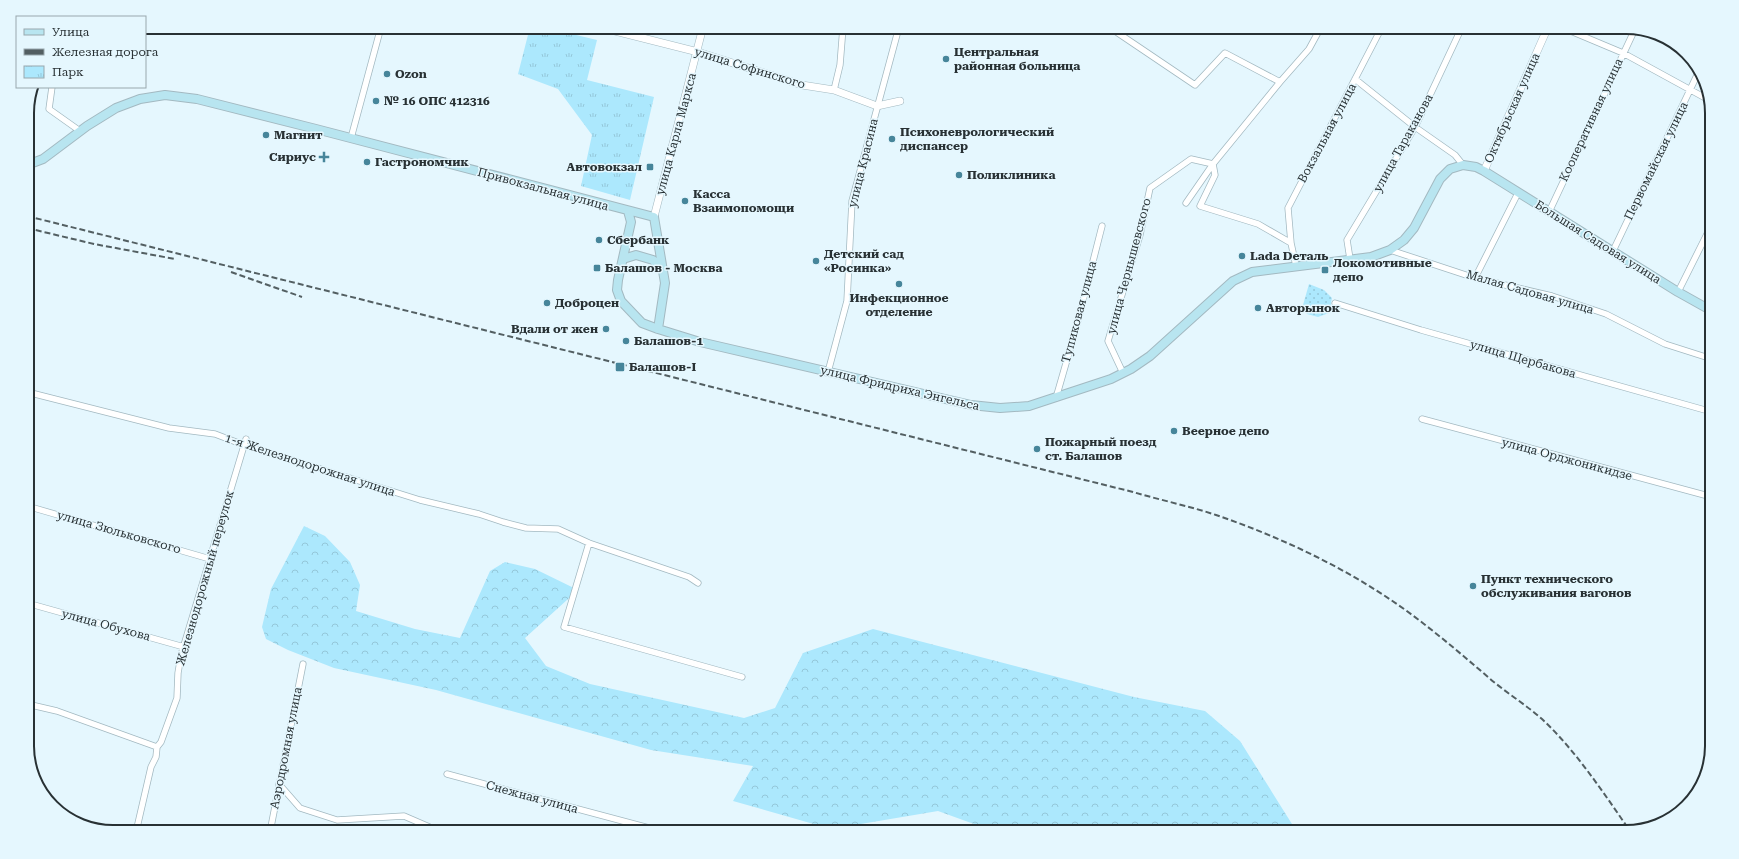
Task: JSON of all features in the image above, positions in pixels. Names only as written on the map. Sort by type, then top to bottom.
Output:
[{"type":"main road","name":"Привокзальная улица","points":[[34,162],[43,159],[80,131],[116,108],[140,99],[165,95],[197,99],[654,217]]},
{"type":"main road","name":"Октябрьская улица","points":[[1463,165],[1476,167],[1484,172]]},
{"type":"main road","points":[[1390,250],[1404,240],[1414,228],[1440,179],[1450,169],[1463,165]]},
{"type":"main road","name":"Большая Садовая улица","points":[[1484,172],[1678,292],[1705,307]]},
{"type":"main road","name":"улица Фридриха Энгельса","points":[[628,211],[631,222],[617,290],[622,301],[642,322],[658,329],[700,342],[971,405],[1000,408],[1028,406],[1056,398],[1124,373],[1150,356],[1233,281],[1252,272],[1371,257],[1390,250]]},
{"type":"main road","points":[[654,217],[665,283],[658,329]]},
{"type":"main road","points":[[623,259],[636,255],[653,260],[662,270]]},
{"type":"street","points":[[351,138],[379,34]]},
{"type":"street","name":"улица Софинского","points":[[627,34],[698,52],[802,84],[834,90],[877,106]]},
{"type":"street","name":"улица Карла Маркса","points":[[654,217],[702,34]]},
{"type":"street","points":[[834,90],[840,65],[842,34]]},
{"type":"street","name":"улица Красина","points":[[828,372],[847,301],[852,201],[897,34]]},
{"type":"street","points":[[1119,34],[1194,85],[1225,53],[1280,82]]},
{"type":"street","points":[[1186,203],[1213,164],[1280,82],[1309,50],[1317,34]]},
{"type":"street","name":"Вокзальная улица","points":[[1296,266],[1291,243],[1288,208],[1378,34]]},
{"type":"street","name":"улица Тараканова","points":[[1350,259],[1347,240],[1415,126],[1459,34]]},
{"type":"street","name":"Октябрьская улица","points":[[1484,172],[1545,34]]},
{"type":"street","points":[[1578,34],[1623,52],[1703,96]]},
{"type":"street","name":"Кооперативная улица","points":[[1549,212],[1632,35]]},
{"type":"street","name":"Первомайская улица","points":[[1612,250],[1696,77]]},
{"type":"street","points":[[1355,79],[1455,155],[1463,165]]},
{"type":"street","points":[[52,88],[50,109],[80,131]]},
{"type":"street","points":[[877,106],[900,101]]},
{"type":"street","name":"улица Чернышевского","points":[[1124,373],[1108,341],[1140,235],[1150,188],[1191,159],[1213,164]]},
{"type":"street","points":[[1213,164],[1215,175],[1200,206],[1258,224],[1291,243]]},
{"type":"street","points":[[1475,278],[1518,193]]},
{"type":"street","name":"Тупиковая улица","points":[[1056,398],[1075,332],[1102,226]]},
{"type":"street","points":[[1678,292],[1705,238]]},
{"type":"street","name":"Малая Садовая улица","points":[[1390,250],[1475,278],[1552,296],[1606,314],[1665,344],[1705,357]]},
{"type":"street","name":"улица Щербакова","points":[[1335,303],[1428,332],[1705,410]]},
{"type":"street","name":"1-я Железнодорожная улица","points":[[34,394],[169,428],[215,434],[244,445],[420,500],[478,514],[502,522],[526,528],[558,529],[590,543],[689,577],[698,582]]},
{"type":"street","name":"улица Орджоникидзе","points":[[1422,419],[1705,495]]},
{"type":"street","name":"Железнодорожный переулок","points":[[138,825],[151,767],[156,757],[157,747],[161,742],[177,698],[178,673],[184,647],[246,439]]},
{"type":"street","name":"улица Зюльковского","points":[[34,508],[210,559]]},
{"type":"street","points":[[590,543],[564,627],[742,677]]},
{"type":"street","name":"улица Обухова","points":[[34,605],[184,647]]},
{"type":"street","name":"Аэродромная улица","points":[[271,825],[303,664]]},
{"type":"street","points":[[34,706],[57,711],[157,747]]},
{"type":"street","name":"Снежная улица","points":[[447,774],[638,825]]},
{"type":"street","points":[[279,784],[300,808],[337,820],[404,816],[425,825]]},
{"type":"green space","points":[[528,34],[572,34],[597,40],[587,80],[654,97],[630,200],[581,186],[592,135],[558,89],[518,74]]},
{"type":"green space","points":[[1309,284],[1324,290],[1332,298],[1329,313],[1318,317],[1307,314],[1303,305]]},
{"type":"green space","points":[[304,526],[325,536],[350,562],[360,585],[356,611],[415,629],[460,638],[490,571],[505,562],[535,569],[578,590],[525,638],[546,666],[590,684],[744,718],[775,708],[803,653],[873,629],[1134,697],[1205,711],[1240,741],[1293,825],[977,825],[938,811],[855,825],[817,825],[733,801],[753,766],[651,750],[436,690],[334,668],[288,650],[266,639],[262,627],[271,589]]},
{"type":"railway","points":[[34,218],[1133,492],[1206,512],[1243,525],[1298,548],[1351,575],[1376,590],[1432,630],[1542,719],[1554,731],[1589,772],[1626,825]]},
{"type":"railway","points":[[34,230],[94,244],[175,259]]},
{"type":"railway","points":[[231,272],[302,297]]},
{"type":"place","name":"Центральная районная больница","points":[[946,59]]},
{"type":"place","name":"Ozon","points":[[387,74]]},
{"type":"place","name":"№ 16 ОПС 412316","points":[[376,101]]},
{"type":"place","name":"Магнит","points":[[266,135]]},
{"type":"place","name":"Психоневрологический диспансер","points":[[892,139]]},
{"type":"place","name":"Сириус","points":[[324,157]]},
{"type":"place","name":"Гастрономчик","points":[[367,162]]},
{"type":"place","name":"Автовокзал","points":[[650,167]]},
{"type":"place","name":"Поликлиника","points":[[959,175]]},
{"type":"place","name":"Касса Взаимопомощи","points":[[685,201]]},
{"type":"place","name":"Сбербанк","points":[[599,240]]},
{"type":"place","name":"Lada Dеталь","points":[[1242,256]]},
{"type":"place","name":"Детский сад «Росинка»","points":[[816,261]]},
{"type":"place","name":"Балашов - Москва","points":[[597,268]]},
{"type":"place","name":"Локомотивные депо","points":[[1325,270]]},
{"type":"place","name":"Инфекционное отделение","points":[[899,284]]},
{"type":"place","name":"Доброцен","points":[[547,303]]},
{"type":"place","name":"Авторынок","points":[[1258,308]]},
{"type":"place","name":"Вдали от жен","points":[[606,329]]},
{"type":"place","name":"Балашов-1","points":[[626,341]]},
{"type":"place","name":"Балашов-I","points":[[620,367]]},
{"type":"place","name":"Веерное депо","points":[[1174,431]]},
{"type":"place","name":"Пожарный поезд ст. Балашов","points":[[1037,449]]},
{"type":"place","name":"Пункт технического обслуживания вагонов","points":[[1473,586]]}]
